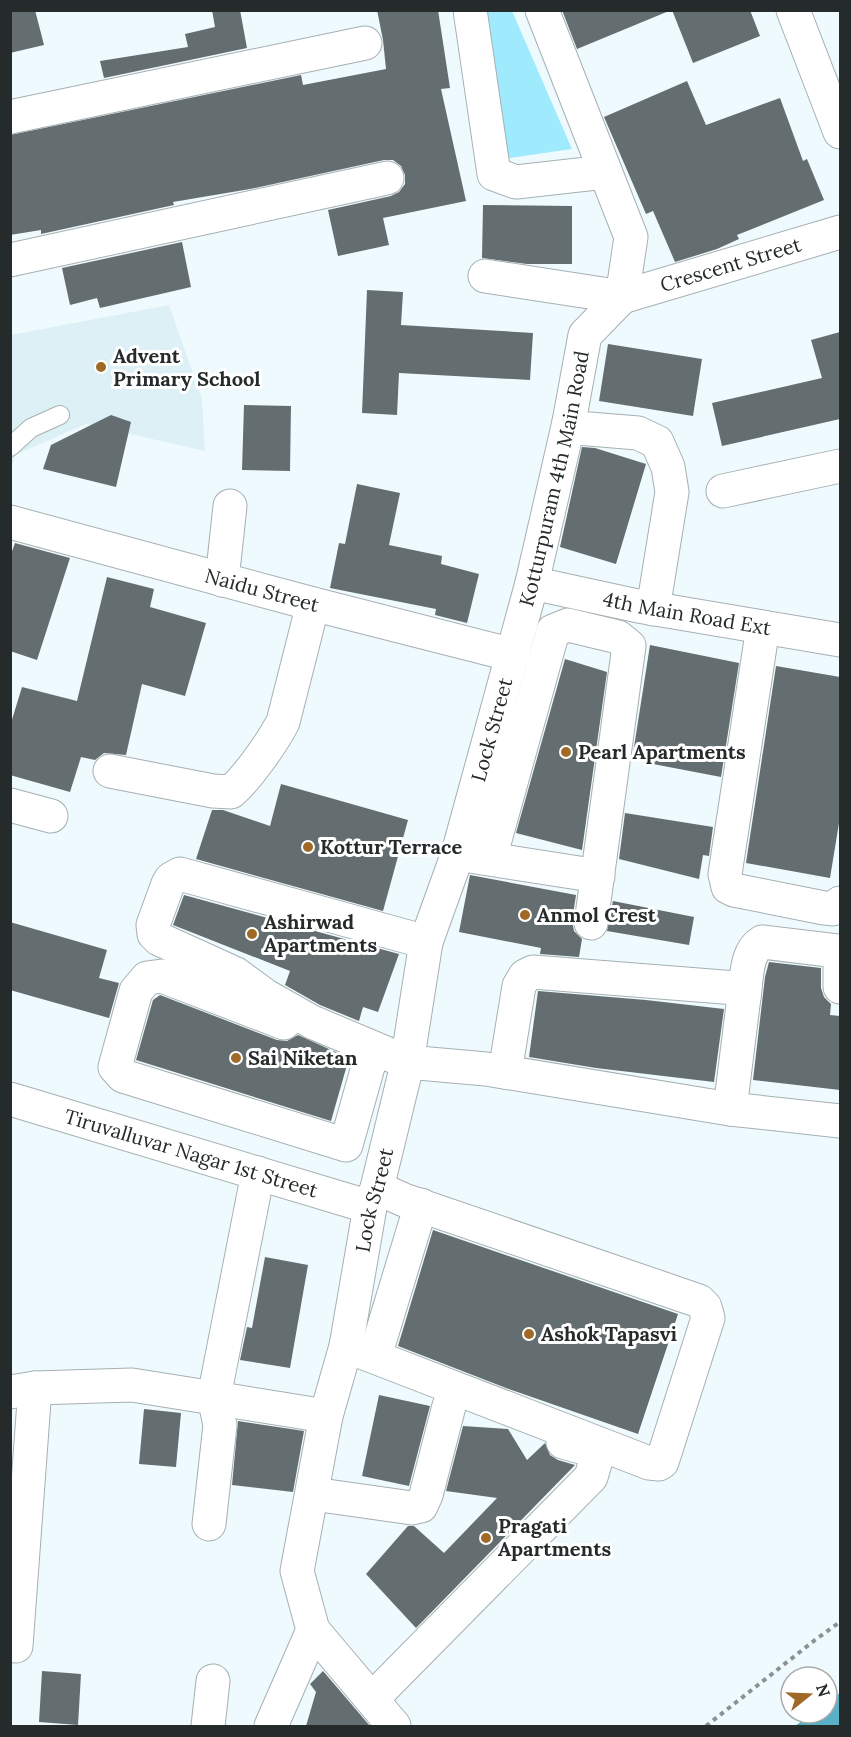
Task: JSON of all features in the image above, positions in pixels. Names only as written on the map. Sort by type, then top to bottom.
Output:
[{"type":"street","points":[[470,10],[494,174],[516,182],[605,172]]},
{"type":"street","points":[[486,276],[622,297],[631,237],[543,10]]},
{"type":"street","points":[[794,10],[840,132]]},
{"type":"street","points":[[10,117],[365,43]]},
{"type":"street","points":[[10,260],[387,178]]},
{"type":"street","name":"Crescent Street","points":[[622,297],[840,232]]},
{"type":"street","name":"Kotturpuram 4th Main Road","points":[[513,655],[569,422],[585,335],[622,297]]},
{"type":"street","points":[[569,422],[577,428],[638,433],[657,442],[668,467],[672,492],[653,609]]},
{"type":"street","points":[[723,491],[840,466]]},
{"type":"street","points":[[222,580],[230,506]]},
{"type":"street","name":"Naidu Street","points":[[10,522],[222,580],[513,655]]},
{"type":"street","name":"4th Main Road Ext","points":[[532,583],[653,609],[840,640]]},
{"type":"street","points":[[111,771],[213,791],[231,792],[241,783],[276,736],[283,722],[313,604]]},
{"type":"street","points":[[490,858],[553,631],[568,625],[618,637],[629,646],[591,923]]},
{"type":"street","points":[[763,627],[725,874],[726,882],[734,890],[824,908],[832,909],[840,903]]},
{"type":"street","name":"Lock Street","points":[[394,1726],[314,1630],[297,1571],[326,1416],[353,1359],[376,1191],[407,1066],[426,942],[458,853],[513,655]]},
{"type":"street","points":[[10,805],[51,816]]},
{"type":"street","points":[[458,853],[598,876]]},
{"type":"street","points":[[407,1066],[312,1022],[266,996],[236,974],[159,939],[154,934],[153,925],[168,884],[171,879],[180,874],[426,942]]},
{"type":"street","points":[[730,1108],[744,997],[751,953],[755,946],[762,942],[837,951],[840,957]]},
{"type":"street","points":[[840,968],[840,987]]},
{"type":"street","points":[[505,1072],[519,986],[525,976],[533,972],[736,988],[744,997]]},
{"type":"street","points":[[376,1191],[346,1144],[123,1076],[115,1066],[119,1048],[136,991],[147,978],[162,976],[371,1056],[407,1066],[505,1072],[730,1108],[840,1121]]},
{"type":"street","points":[[346,1144],[371,1056]]},
{"type":"street","name":"Tiruvalluvar Nagar 1st Street","points":[[10,1099],[258,1173],[376,1191],[699,1301],[705,1307],[708,1318],[662,1462],[658,1464],[353,1359]]},
{"type":"street","points":[[209,1524],[220,1425],[214,1397],[258,1173]]},
{"type":"street","points":[[372,1699],[591,1477],[596,1460],[588,1449],[365,1377],[353,1359],[420,1205]]},
{"type":"street","points":[[16,1646],[23,1390],[132,1385],[326,1416]]},
{"type":"street","points":[[313,1494],[412,1508],[421,1506],[426,1495],[449,1406]]},
{"type":"street","points":[[271,1726],[314,1630]]},
{"type":"street","points":[[208,1726],[213,1681]]},
{"type":"lane","points":[[10,447],[31,428],[60,415]]},
{"type":"path","points":[[706,1726],[840,1622]]},
{"type":"shaded area","points":[[487,11],[512,11],[572,149],[502,159]]},
{"type":"shaded area","name":"Advent Primary School","points":[[169,305],[202,399],[205,451],[86,424],[15,455],[11,470],[11,335]]},
{"type":"shaded area","points":[[839,1694],[840,1726],[795,1726],[839,1725]]},
{"type":"building","points":[[10,10],[35,10],[44,45],[10,53]]},
{"type":"building","points":[[212,10],[240,10],[247,48],[104,78],[100,61],[188,47],[185,34],[215,27]]},
{"type":"building","points":[[377,10],[438,10],[450,88],[441,89],[466,201],[383,218],[389,245],[338,256],[328,210],[391,196],[399,192],[405,184],[405,175],[401,166],[393,160],[384,160],[250,189],[173,202],[174,205],[41,234],[41,230],[10,235],[10,135],[301,75],[303,85],[386,69]]},
{"type":"building","points":[[562,10],[668,10],[669,11],[577,49]]},
{"type":"building","points":[[672,10],[750,10],[760,36],[693,63]]},
{"type":"building","points":[[687,81],[706,125],[780,98],[803,161],[807,159],[824,200],[737,235],[739,239],[717,249],[675,262],[653,211],[646,214],[604,117]]},
{"type":"building","points":[[483,205],[572,206],[572,264],[527,264],[482,258]]},
{"type":"building","points":[[182,242],[191,287],[100,308],[97,298],[70,305],[62,268]]},
{"type":"building","points":[[367,290],[403,292],[401,325],[533,333],[530,380],[399,373],[397,415],[362,413]]},
{"type":"building","points":[[840,332],[840,419],[722,446],[712,403],[822,378],[811,340]]},
{"type":"building","points":[[608,344],[702,359],[693,416],[599,401]]},
{"type":"building","points":[[244,405],[291,406],[290,471],[242,470]]},
{"type":"building","points":[[111,415],[131,422],[116,487],[43,469],[51,445]]},
{"type":"building","points":[[582,447],[595,448],[646,464],[616,564],[560,547]]},
{"type":"building","points":[[357,484],[400,493],[389,545],[442,556],[441,564],[479,574],[467,623],[435,615],[436,609],[330,588],[339,543],[345,544]]},
{"type":"building","points":[[15,543],[70,558],[37,660],[10,651],[10,557]]},
{"type":"building","points":[[107,577],[154,589],[150,607],[206,623],[185,696],[142,684],[126,755],[104,753],[95,760],[81,757],[70,792],[10,775],[10,726],[22,687],[77,701]]},
{"type":"building","points":[[650,645],[739,663],[721,777],[632,760]]},
{"type":"building","name":"Pearl Apartments","points":[[565,659],[607,672],[582,850],[516,833]]},
{"type":"building","points":[[776,666],[840,677],[840,817],[830,878],[746,863]]},
{"type":"building","name":"Kottur Terrace","points":[[281,784],[408,820],[383,911],[196,859],[212,810],[223,810],[270,826]]},
{"type":"building","points":[[625,813],[713,827],[709,856],[703,855],[699,879],[619,859]]},
{"type":"building","name":"Anmol Crest","points":[[470,875],[576,895],[572,921],[574,931],[582,939],[579,957],[540,954],[541,948],[459,932]]},
{"type":"building","name":"Ashirwad Apartments","points":[[184,895],[399,954],[378,1012],[363,1007],[359,1021],[320,1005],[285,985],[290,971],[173,925]]},
{"type":"building","points":[[613,901],[694,917],[689,945],[607,931]]},
{"type":"building","points":[[10,922],[107,950],[99,978],[119,983],[109,1018],[10,990]]},
{"type":"building","points":[[769,962],[821,968],[821,988],[824,997],[831,1004],[830,1015],[840,1016],[840,1090],[753,1080],[765,977]]},
{"type":"building","points":[[538,991],[724,1009],[714,1082],[596,1068],[529,1057]]},
{"type":"building","name":"Sai Niketan","points":[[160,995],[277,1040],[287,1041],[298,1035],[349,1058],[331,1121],[136,1060],[153,1000]]},
{"type":"building","name":"Ashok Tapasvi","points":[[433,1230],[678,1314],[638,1434],[506,1388],[398,1346]]},
{"type":"building","points":[[265,1257],[308,1265],[290,1368],[240,1360],[247,1327],[252,1328]]},
{"type":"building","points":[[379,1395],[430,1406],[409,1486],[362,1476]]},
{"type":"building","points":[[144,1409],[181,1413],[176,1467],[139,1464]]},
{"type":"building","points":[[238,1421],[304,1431],[293,1492],[232,1485]]},
{"type":"building","name":"Pragati Apartments","points":[[463,1426],[508,1429],[527,1460],[545,1443],[550,1455],[575,1465],[416,1628],[366,1574],[408,1526],[414,1526],[444,1553],[497,1498],[446,1491]]},
{"type":"building","points":[[42,1671],[81,1674],[78,1725],[39,1722]]},
{"type":"building","points":[[323,1671],[370,1726],[306,1726],[316,1692],[310,1684]]},
{"type":"place","name":"Advent Primary School","points":[[101,367]]},
{"type":"place","name":"Pearl Apartments","points":[[566,752]]},
{"type":"place","name":"Kottur Terrace","points":[[308,847]]},
{"type":"place","name":"Anmol Crest","points":[[525,915]]},
{"type":"place","name":"Ashirwad Apartments","points":[[252,934]]},
{"type":"place","name":"Sai Niketan","points":[[236,1058]]},
{"type":"place","name":"Ashok Tapasvi","points":[[529,1334]]},
{"type":"place","name":"Pragati Apartments","points":[[486,1538]]}]
